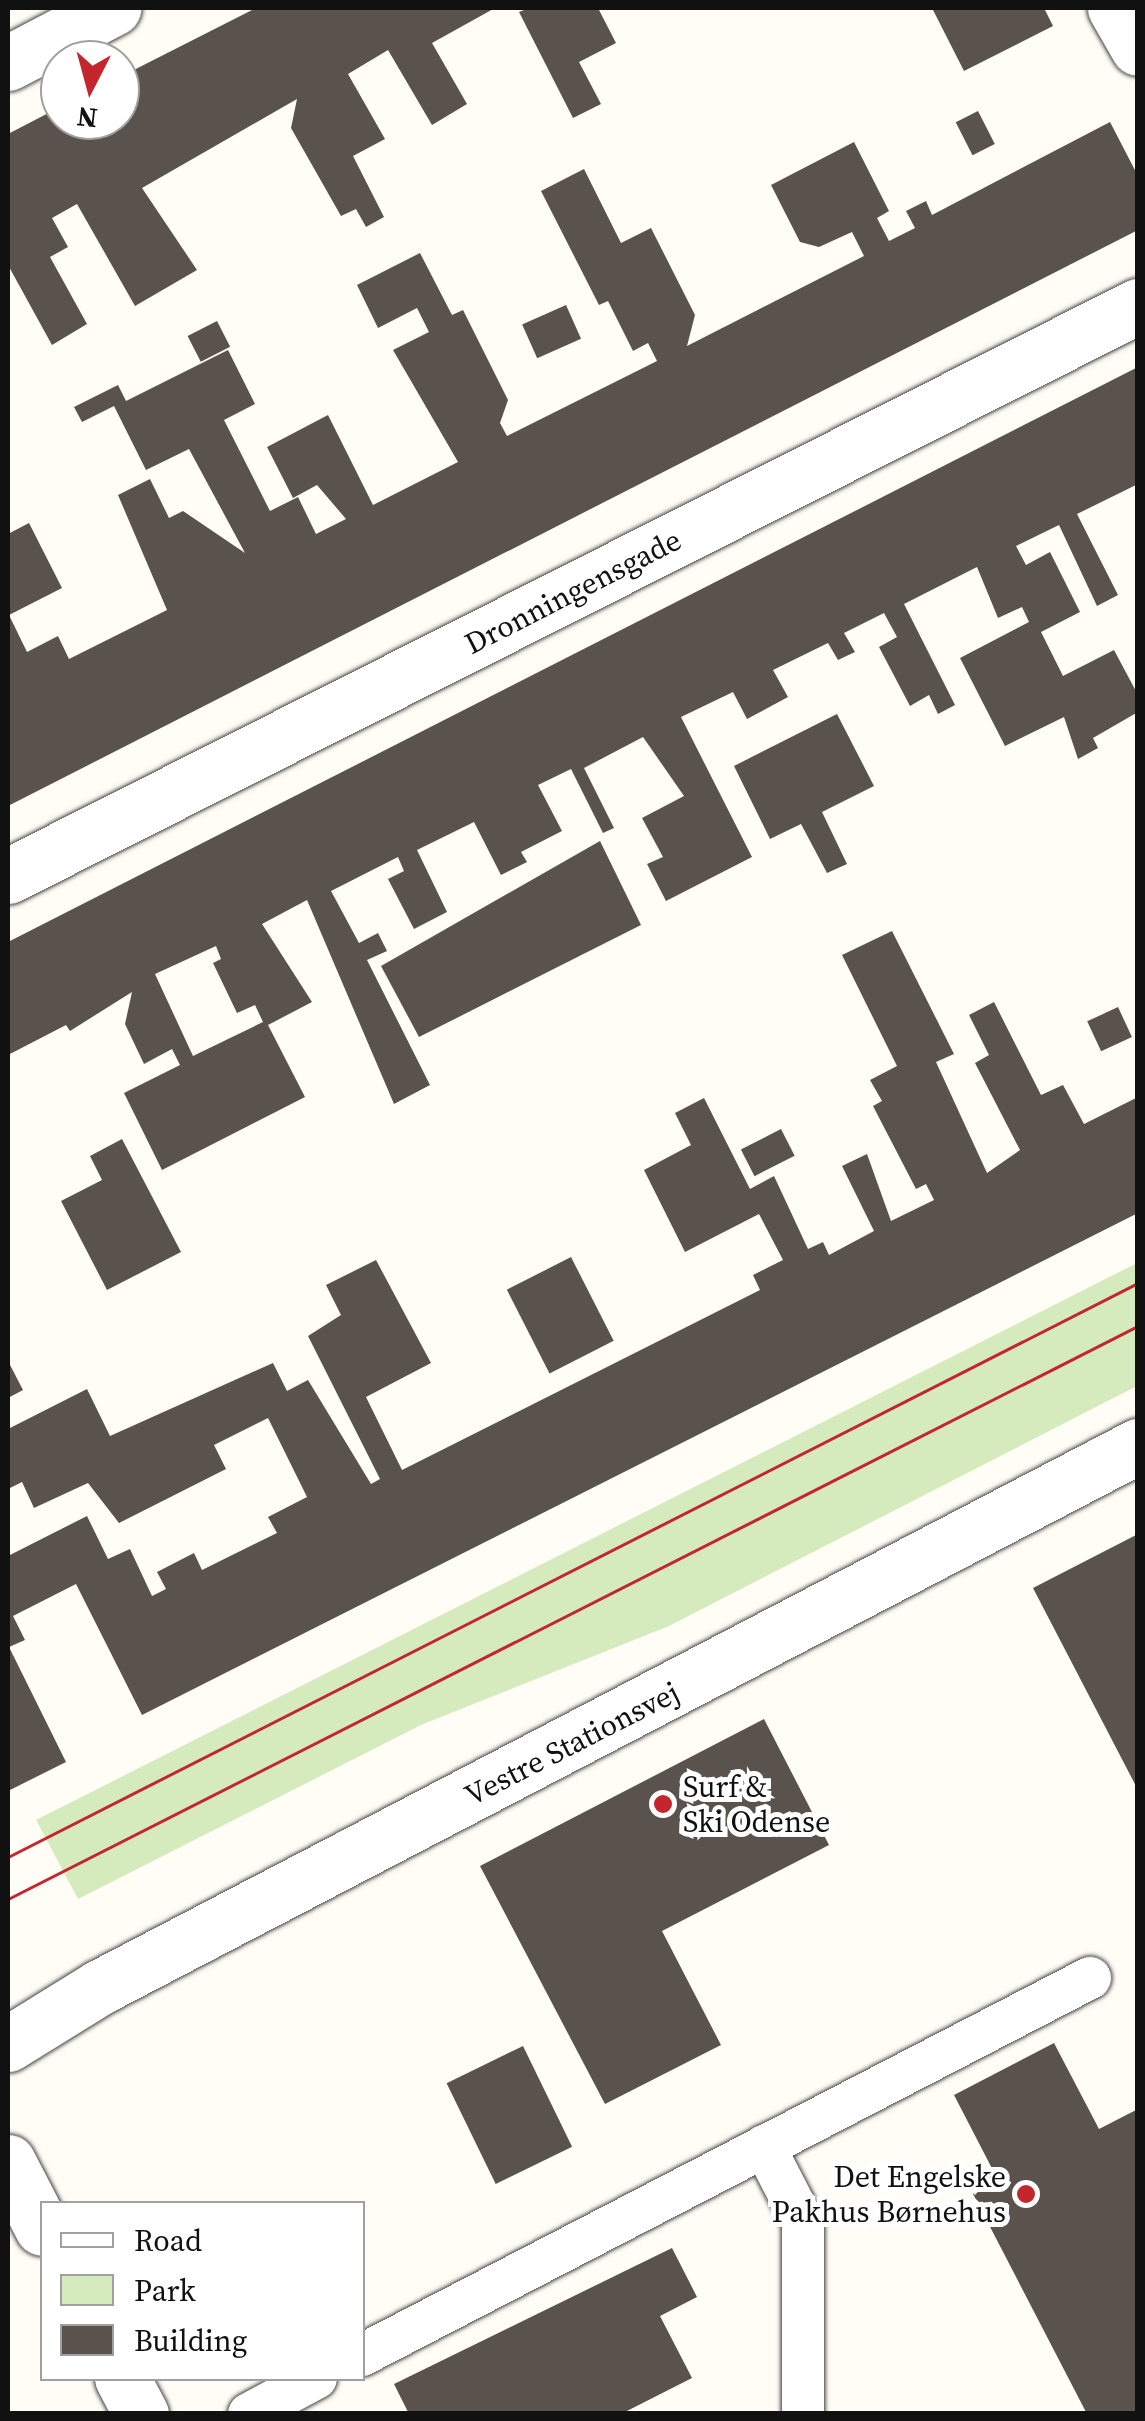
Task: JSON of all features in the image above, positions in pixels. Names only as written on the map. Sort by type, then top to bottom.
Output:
[{"type":"street","points":[[8,62],[113,8]]},
{"type":"street","points":[[1115,8],[1138,48]]},
{"type":"street","name":"Dronningensgade","points":[[8,876],[1138,306]]},
{"type":"street","name":"Vestre Stationsvej","points":[[8,2044],[100,1987],[1138,1446]]},
{"type":"street","points":[[8,2162],[40,2224]]},
{"type":"street","points":[[124,2381],[141,2414]]},
{"type":"lane","points":[[365,2352],[1090,1978]]},
{"type":"lane","points":[[764,2146],[803,2222],[803,2414]]},
{"type":"lane","points":[[249,2414],[310,2381]]},
{"type":"green space","points":[[1137,1263],[1137,1386],[669,1626],[421,1725],[78,1899],[36,1820]]},
{"type":"building","points":[[256,8],[495,8],[432,43],[467,104],[432,125],[388,50],[348,74],[385,139],[353,156],[384,217],[366,227],[356,209],[341,216],[291,128],[297,99],[142,188],[197,270],[135,306],[77,204],[52,218],[68,247],[50,257],[87,324],[52,345],[8,265],[8,134],[40,117],[40,140],[140,140],[140,67]]},
{"type":"building","points":[[529,8],[598,8],[616,43],[579,62],[601,104],[573,118],[519,12]]},
{"type":"building","points":[[932,8],[1044,8],[1053,26],[964,71]]},
{"type":"building","points":[[978,111],[995,144],[973,155],[956,122]]},
{"type":"building","points":[[1110,122],[1138,176],[1138,230],[8,806],[8,534],[29,523],[62,588],[9,615],[27,652],[58,636],[69,659],[167,610],[118,495],[150,479],[169,518],[183,511],[245,553],[189,449],[146,470],[114,406],[82,422],[74,407],[118,385],[126,401],[228,350],[255,404],[224,420],[270,511],[298,497],[316,534],[346,519],[317,485],[293,498],[267,447],[328,415],[373,505],[458,462],[393,350],[429,332],[417,308],[378,328],[357,285],[420,253],[452,315],[463,310],[508,400],[500,423],[507,436],[657,361],[648,343],[633,351],[608,301],[599,305],[541,191],[584,169],[621,243],[651,228],[695,315],[687,346],[864,256],[852,232],[819,247],[800,242],[771,185],[854,142],[889,211],[877,218],[889,241],[915,228],[906,211],[926,201],[932,215]]},
{"type":"building","points":[[566,305],[581,339],[537,358],[522,325]]},
{"type":"building","points":[[217,321],[230,347],[201,362],[188,336]]},
{"type":"building","points":[[1138,367],[1138,484],[1077,514],[1118,595],[1097,606],[1059,525],[1016,546],[1026,565],[1050,552],[1080,612],[1041,632],[1063,676],[1114,650],[1138,695],[1138,712],[1093,738],[1098,748],[1078,759],[1064,717],[1005,746],[960,658],[1029,622],[1022,607],[998,618],[977,567],[904,604],[955,705],[938,714],[929,695],[910,706],[879,647],[897,637],[884,613],[844,633],[855,652],[838,660],[828,643],[773,670],[788,697],[747,719],[733,692],[681,717],[752,857],[666,901],[647,864],[663,857],[642,818],[684,796],[643,737],[584,768],[614,828],[603,833],[571,769],[538,785],[562,831],[521,852],[527,862],[501,875],[474,822],[417,850],[447,912],[414,929],[388,879],[404,871],[398,857],[331,891],[359,943],[378,933],[387,951],[367,960],[430,1085],[394,1104],[307,900],[262,924],[312,1002],[268,1025],[305,1097],[162,1170],[124,1093],[180,1065],[172,1049],[144,1064],[125,1024],[132,992],[70,1031],[66,1025],[8,1055],[8,942]],"holes":[[[216,946],[221,959],[213,963],[237,1013],[255,1005],[263,1022],[193,1056],[155,974]]]},
{"type":"building","points":[[837,714],[874,786],[822,812],[847,864],[827,873],[801,824],[770,839],[734,766]]},
{"type":"building","points":[[600,841],[641,925],[419,1037],[381,966]]},
{"type":"building","points":[[892,931],[954,1054],[936,1062],[987,1173],[1020,1150],[975,1063],[989,1055],[969,1015],[994,1002],[1041,1095],[1063,1085],[1084,1124],[1138,1097],[1138,1213],[142,1715],[76,1584],[13,1616],[25,1640],[9,1647],[66,1762],[8,1791],[8,1556],[87,1516],[108,1559],[130,1549],[152,1596],[166,1589],[157,1572],[194,1553],[202,1570],[277,1533],[268,1517],[307,1497],[268,1418],[214,1445],[226,1469],[119,1523],[88,1483],[34,1508],[22,1482],[8,1489],[8,1429],[87,1389],[110,1436],[273,1363],[287,1391],[308,1380],[371,1484],[380,1479],[308,1336],[341,1315],[326,1285],[376,1260],[431,1363],[366,1397],[402,1470],[760,1290],[753,1275],[783,1260],[759,1214],[685,1252],[644,1170],[691,1145],[675,1113],[704,1098],[750,1189],[774,1176],[808,1249],[823,1242],[829,1255],[874,1231],[842,1166],[867,1154],[891,1221],[934,1200],[926,1184],[916,1189],[873,1106],[882,1101],[870,1080],[897,1066],[842,955]]},
{"type":"building","points":[[1118,1007],[1132,1037],[1101,1051],[1087,1021]]},
{"type":"building","points":[[781,1129],[795,1156],[755,1176],[741,1149]]},
{"type":"building","points":[[122,1139],[181,1252],[107,1290],[61,1201],[102,1180],[90,1156]]},
{"type":"building","points":[[571,1257],[614,1341],[550,1373],[507,1290]]},
{"type":"building","points":[[8,1361],[23,1390],[8,1398]]},
{"type":"building","points":[[1138,1534],[1138,1790],[1033,1588]]},
{"type":"building","points":[[764,1719],[829,1845],[662,1931],[721,2045],[605,2104],[480,1866]]},
{"type":"building","points":[[1054,2043],[1099,2129],[1138,2109],[1138,2414],[1087,2414],[973,2194],[998,2180],[954,2095]]},
{"type":"building","points":[[523,2046],[572,2147],[496,2184],[447,2083]]},
{"type":"building","points":[[672,2248],[697,2297],[660,2316],[692,2378],[621,2414],[409,2414],[394,2384]]},
{"type":"tram line","points":[[8,1857],[1138,1283]]},
{"type":"tram line","points":[[8,1899],[1138,1326]]},
{"type":"place","name":"Surf & Ski Odense","points":[[663,1804]]},
{"type":"place","name":"Det Engelske Pakhus Børnehus","points":[[1026,2194]]}]
